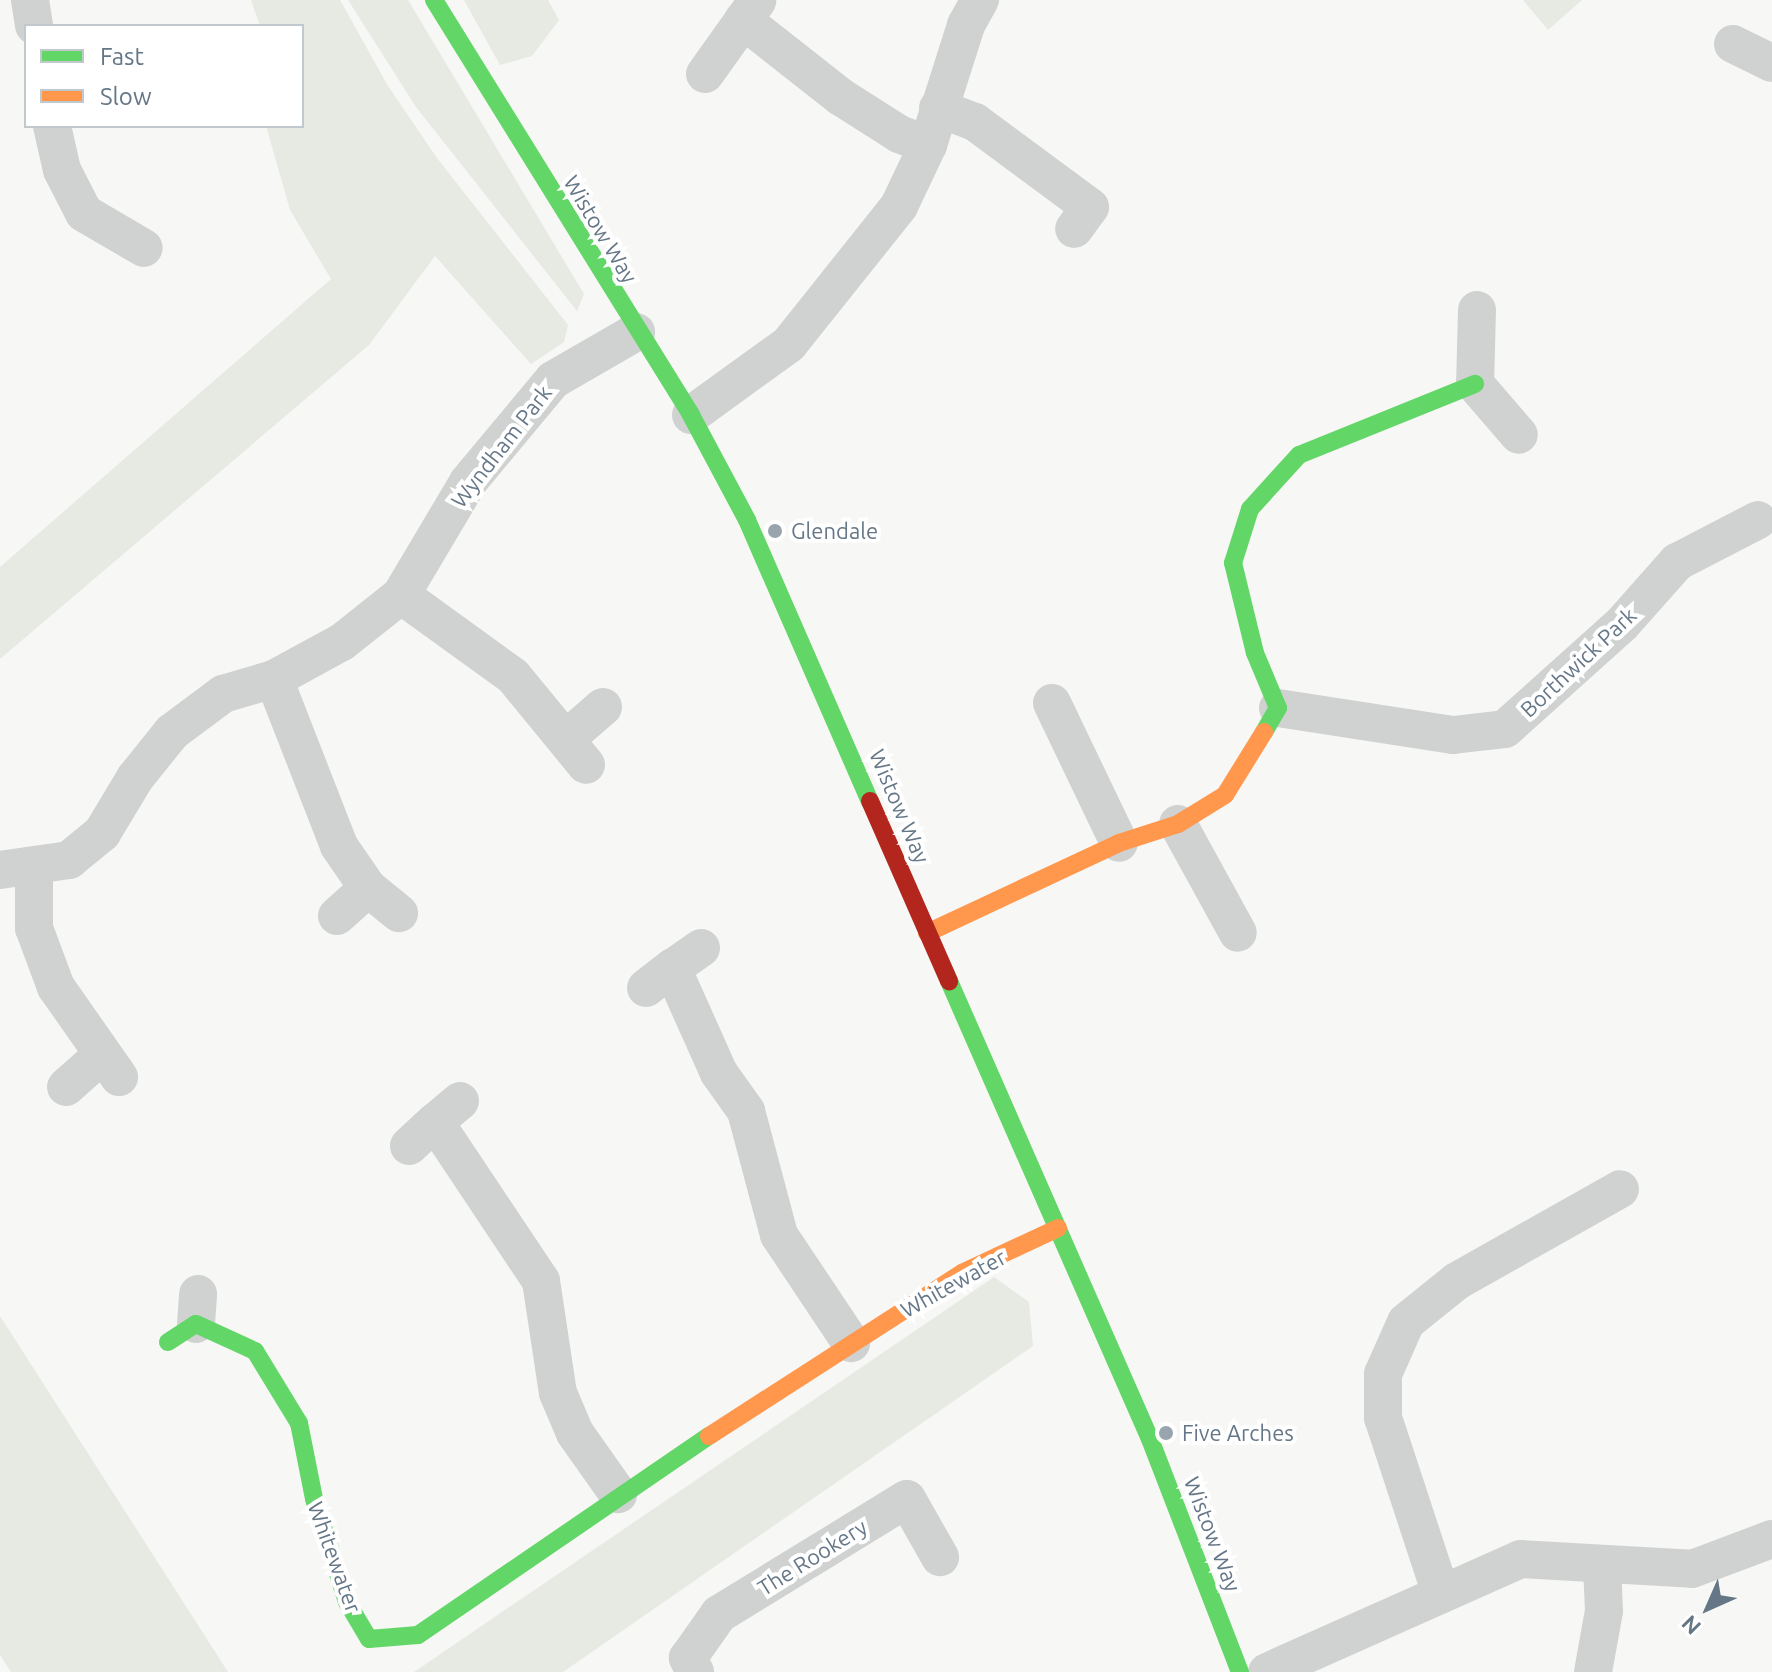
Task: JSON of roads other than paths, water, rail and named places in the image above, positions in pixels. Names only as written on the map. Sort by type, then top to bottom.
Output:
[{"type":"street","points":[[30,0],[34,24]]},
{"type":"street","name":"Wistow Way","points":[[434,0],[636,332],[691,415],[752,530],[1150,1439],[1240,1672]]},
{"type":"street","points":[[691,415],[789,344],[899,206],[928,145],[966,25],[980,0]]},
{"type":"street","points":[[705,74],[750,10],[841,97],[899,134],[928,145]]},
{"type":"street","points":[[1733,44],[1772,63]]},
{"type":"street","points":[[938,108],[975,122],[1090,207],[1074,229]]},
{"type":"street","points":[[52,128],[62,170],[84,213],[144,248]]},
{"type":"street","points":[[1477,310],[1475,384],[1519,435]]},
{"type":"street","name":"Wyndham Park","points":[[66,1087],[111,1066],[56,987],[17,869],[69,860],[102,833],[135,778],[172,732],[223,694],[274,679],[342,642],[401,595],[468,482],[553,380],[636,332]]},
{"type":"street","points":[[927,933],[1119,843],[1178,824],[1225,795],[1278,708],[1255,653],[1233,563],[1250,509],[1299,455],[1475,384]]},
{"type":"street","name":"Borthwick Park","points":[[1278,708],[1453,735],[1505,729],[1622,624],[1677,562],[1758,520]]},
{"type":"street","points":[[401,595],[513,676],[576,752],[603,707]]},
{"type":"street","points":[[274,679],[319,806],[368,888],[399,913]]},
{"type":"street","points":[[1052,703],[1119,843]]},
{"type":"street","points":[[1178,824],[1238,933]]},
{"type":"street","points":[[337,916],[368,888]]},
{"type":"street","points":[[673,968],[719,1073],[746,1111],[779,1235],[851,1343]]},
{"type":"street","points":[[434,1123],[541,1281],[558,1393],[575,1433],[618,1494]]},
{"type":"street","points":[[1440,1591],[1383,1418],[1383,1374],[1391,1354],[1406,1322],[1457,1281],[1620,1189]]},
{"type":"street","name":"Whitewater","points":[[187,1320],[255,1351],[299,1423],[314,1499],[347,1602],[369,1639],[393,1641],[418,1635],[618,1494],[962,1273],[1058,1228]]},
{"type":"street","name":"The Rookery","points":[[695,1672],[688,1658],[719,1614],[907,1499],[940,1557]]},
{"type":"street","points":[[1267,1672],[1440,1591],[1521,1559],[1692,1569],[1772,1539]]},
{"type":"street","points":[[1593,1672],[1604,1611],[1602,1565]]},
{"type":"place","name":"Glendale","points":[[775,531]]},
{"type":"place","name":"Five Arches","points":[[1166,1433]]}]
